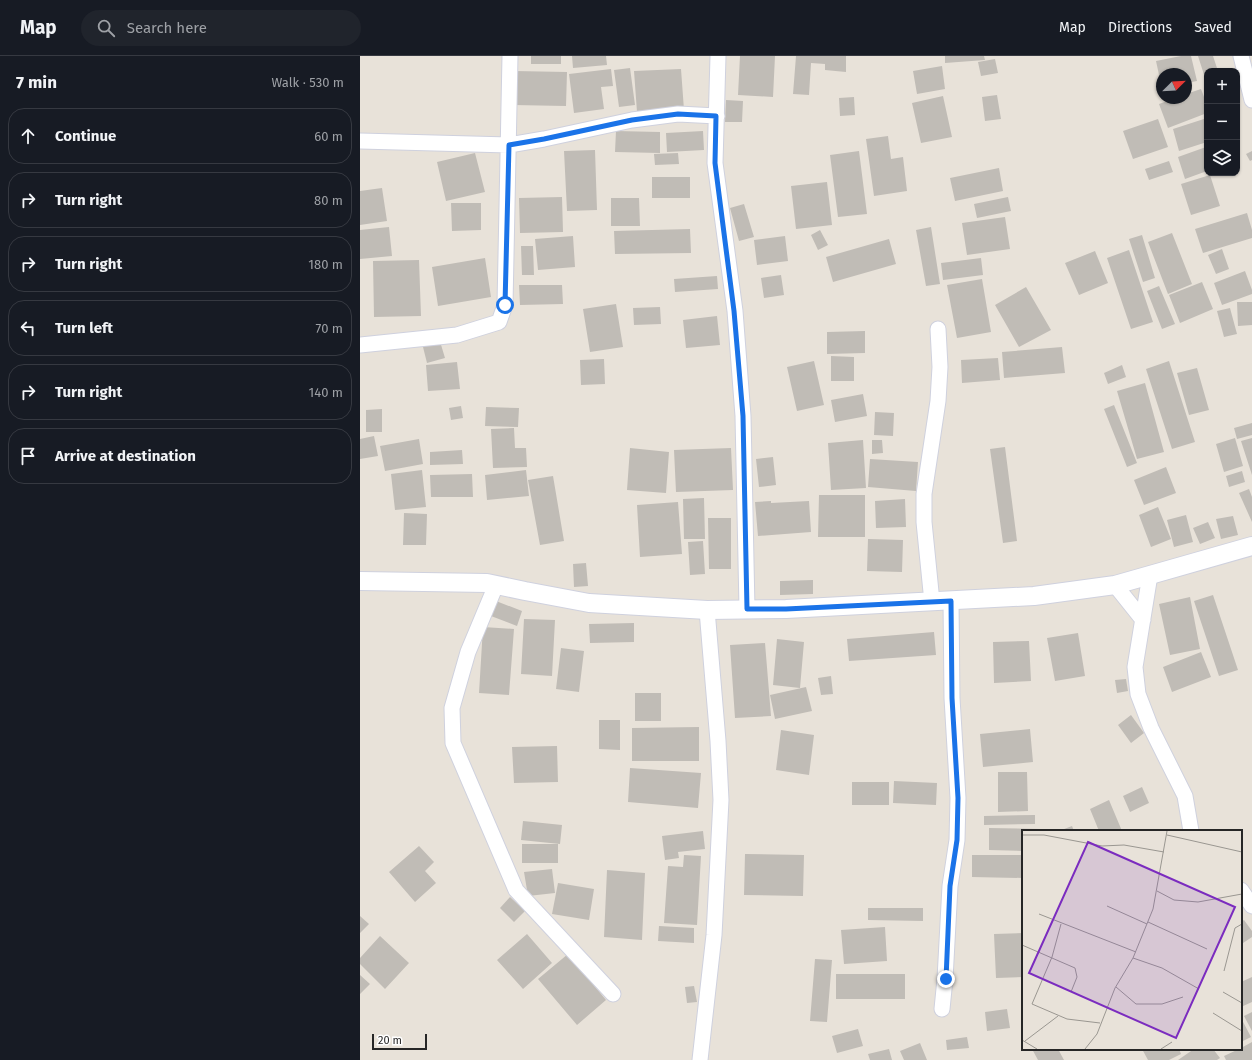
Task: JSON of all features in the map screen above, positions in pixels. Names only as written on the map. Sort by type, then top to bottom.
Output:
[{"type":"street","points":[[360,345],[457,336],[499,322],[505,305],[510,56]]},
{"type":"street","points":[[718,56],[715,163],[734,311],[743,416],[747,609]]},
{"type":"street","points":[[1241,56],[1252,100]]},
{"type":"street","points":[[360,141],[509,145],[632,120],[678,114],[716,116]]},
{"type":"street","points":[[932,602],[924,522],[924,494],[938,401],[940,367],[938,329]]},
{"type":"street","points":[[360,581],[487,583],[589,603],[707,610],[786,609],[1034,596],[1115,585],[1252,546]]},
{"type":"street","points":[[1150,575],[1135,667],[1138,694],[1152,728],[1186,796],[1191,830]]},
{"type":"street","points":[[496,585],[468,652],[452,708],[454,743],[516,890],[612,994]]},
{"type":"street","points":[[1115,585],[1143,620]]},
{"type":"street","points":[[942,1009],[946,979],[950,886],[957,840],[958,798],[952,698],[951,601]]},
{"type":"street","points":[[700,1060],[714,935],[721,800],[718,741],[707,610]]},
{"type":"street","points":[[1242,891],[1252,906]]},
{"type":"building","points":[[531,56],[561,56],[561,64],[531,64]]},
{"type":"building","points":[[572,56],[606,56],[607,65],[573,68]]},
{"type":"building","points":[[740,56],[775,56],[773,97],[738,95]]},
{"type":"building","points":[[796,56],[846,56],[846,72],[825,70],[825,64],[811,63],[809,95],[793,94]]},
{"type":"building","points":[[945,56],[984,56],[985,60],[945,63]]},
{"type":"building","points":[[1181,56],[1191,56],[1197,81],[1192,82],[1192,68],[1158,68],[1156,61]]},
{"type":"building","points":[[1198,56],[1213,56],[1217,68],[1204,68],[1204,75]]},
{"type":"building","points":[[995,59],[998,73],[981,76],[978,62]]},
{"type":"building","points":[[942,66],[945,89],[917,94],[913,71]]},
{"type":"building","points":[[630,68],[635,105],[619,107],[614,70]]},
{"type":"building","points":[[611,69],[613,86],[601,87],[604,109],[574,113],[569,74]]},
{"type":"building","points":[[681,69],[684,110],[637,112],[634,71]]},
{"type":"building","points":[[514,71],[567,72],[566,106],[513,105]]},
{"type":"building","points":[[1201,89],[1204,97],[1204,114],[1168,128],[1159,104],[1192,104],[1192,92]]},
{"type":"building","points":[[997,95],[1001,119],[985,121],[982,97]]},
{"type":"building","points":[[943,96],[952,137],[921,143],[912,103]]},
{"type":"building","points":[[854,97],[855,115],[840,116],[839,98]]},
{"type":"building","points":[[726,100],[743,101],[742,122],[725,122]]},
{"type":"building","points":[[1158,119],[1168,147],[1133,159],[1123,131]]},
{"type":"building","points":[[1204,119],[1204,143],[1179,151],[1173,129]]},
{"type":"building","points":[[616,131],[660,132],[660,153],[615,152]]},
{"type":"building","points":[[703,131],[704,150],[667,152],[666,133]]},
{"type":"building","points":[[888,136],[891,159],[903,157],[907,191],[874,196],[866,139]]},
{"type":"building","points":[[1204,148],[1204,172],[1185,179],[1178,157]]},
{"type":"building","points":[[595,150],[597,210],[567,211],[564,151]]},
{"type":"building","points":[[859,151],[867,214],[838,217],[830,155]]},
{"type":"building","points":[[1252,151],[1252,160],[1250,161],[1246,154]]},
{"type":"building","points":[[475,153],[485,192],[446,201],[437,162]]},
{"type":"building","points":[[678,153],[679,164],[655,165],[654,154]]},
{"type":"building","points":[[1169,161],[1173,172],[1149,180],[1145,169]]},
{"type":"building","points":[[999,168],[1003,191],[955,201],[950,178]]},
{"type":"building","points":[[1210,176],[1220,206],[1191,215],[1181,184]]},
{"type":"building","points":[[652,177],[690,177],[690,198],[652,198]]},
{"type":"building","points":[[827,182],[832,225],[796,229],[791,186]]},
{"type":"building","points":[[382,188],[387,221],[360,225],[360,191]]},
{"type":"building","points":[[562,197],[563,232],[520,233],[519,198]]},
{"type":"building","points":[[1008,197],[1011,211],[977,218],[974,204]]},
{"type":"building","points":[[611,198],[639,198],[640,226],[611,226]]},
{"type":"building","points":[[451,203],[481,203],[481,230],[452,231]]},
{"type":"building","points":[[744,204],[754,237],[739,241],[730,208]]},
{"type":"building","points":[[1247,213],[1252,230],[1252,238],[1203,253],[1195,229]]},
{"type":"building","points":[[1005,217],[1010,249],[967,255],[962,223]]},
{"type":"building","points":[[389,227],[392,256],[360,259],[360,230]]},
{"type":"building","points":[[931,227],[940,284],[926,286],[916,230]]},
{"type":"building","points":[[690,229],[691,253],[615,254],[614,231]]},
{"type":"building","points":[[820,230],[828,245],[818,250],[811,235]]},
{"type":"building","points":[[1172,233],[1192,284],[1168,294],[1148,242]]},
{"type":"building","points":[[1142,235],[1155,278],[1143,282],[1129,239]]},
{"type":"building","points":[[573,236],[575,267],[538,270],[535,239]]},
{"type":"building","points":[[785,236],[788,261],[757,265],[754,240]]},
{"type":"building","points":[[889,239],[896,264],[833,282],[826,257]]},
{"type":"building","points":[[521,246],[533,246],[534,275],[522,275]]},
{"type":"building","points":[[1222,249],[1229,269],[1216,274],[1208,255]]},
{"type":"building","points":[[1129,250],[1153,322],[1131,329],[1107,258]]},
{"type":"building","points":[[1095,251],[1108,283],[1079,295],[1065,263]]},
{"type":"building","points":[[485,258],[491,297],[438,306],[432,267]]},
{"type":"building","points":[[981,258],[983,275],[943,280],[941,263]]},
{"type":"building","points":[[419,260],[421,316],[374,317],[373,261]]},
{"type":"building","points":[[1245,271],[1252,294],[1222,305],[1214,283]]},
{"type":"building","points":[[781,275],[784,295],[764,298],[761,278]]},
{"type":"building","points":[[717,276],[718,289],[675,292],[674,279]]},
{"type":"building","points":[[982,279],[991,332],[957,338],[947,285]]},
{"type":"building","points":[[1202,282],[1213,309],[1180,323],[1169,295]]},
{"type":"building","points":[[519,285],[562,285],[563,304],[520,305]]},
{"type":"building","points":[[1159,286],[1175,324],[1162,329],[1147,291]]},
{"type":"building","points":[[1026,287],[1051,330],[1019,347],[995,305]]},
{"type":"building","points":[[1237,302],[1252,302],[1252,325],[1238,326]]},
{"type":"building","points":[[616,304],[623,347],[590,352],[583,309]]},
{"type":"building","points":[[660,307],[661,324],[634,325],[633,308]]},
{"type":"building","points":[[1230,308],[1237,334],[1224,337],[1217,311]]},
{"type":"building","points":[[717,316],[720,345],[686,348],[683,320]]},
{"type":"building","points":[[865,331],[865,353],[827,354],[827,332]]},
{"type":"building","points":[[439,338],[445,358],[427,363],[422,343]]},
{"type":"building","points":[[1062,347],[1065,373],[1004,378],[1002,352]]},
{"type":"building","points":[[831,356],[854,357],[854,381],[831,381]]},
{"type":"building","points":[[998,358],[1000,380],[962,383],[961,360]]},
{"type":"building","points":[[604,359],[605,384],[581,385],[580,360]]},
{"type":"building","points":[[814,361],[824,405],[797,411],[787,367]]},
{"type":"building","points":[[1169,361],[1195,442],[1172,449],[1146,369]]},
{"type":"building","points":[[457,362],[460,389],[428,391],[426,365]]},
{"type":"building","points":[[1122,365],[1126,377],[1108,384],[1104,373]]},
{"type":"building","points":[[1197,368],[1209,410],[1189,415],[1177,373]]},
{"type":"building","points":[[1145,383],[1164,452],[1137,459],[1117,391]]},
{"type":"building","points":[[863,394],[867,416],[835,422],[831,400]]},
{"type":"building","points":[[1114,405],[1137,463],[1127,467],[1104,409]]},
{"type":"building","points":[[461,406],[463,418],[451,420],[449,408]]},
{"type":"building","points":[[486,407],[519,408],[518,427],[485,426]]},
{"type":"building","points":[[382,409],[382,432],[366,432],[366,410]]},
{"type":"building","points":[[875,412],[894,413],[893,436],[874,435]]},
{"type":"building","points":[[1252,423],[1252,435],[1237,439],[1234,428]]},
{"type":"building","points":[[514,428],[515,448],[526,448],[527,467],[493,468],[491,429]]},
{"type":"building","points":[[374,436],[378,456],[360,459],[360,439]]},
{"type":"building","points":[[1235,438],[1243,466],[1224,472],[1216,444]]},
{"type":"building","points":[[1252,438],[1252,475],[1241,441]]},
{"type":"building","points":[[419,439],[423,464],[385,471],[380,446]]},
{"type":"building","points":[[863,440],[866,488],[831,490],[828,443]]},
{"type":"building","points":[[872,440],[882,440],[883,453],[872,454]]},
{"type":"building","points":[[1005,447],[1017,541],[1003,543],[990,449]]},
{"type":"building","points":[[630,448],[669,452],[666,493],[627,490]]},
{"type":"building","points":[[731,448],[733,490],[676,492],[674,450]]},
{"type":"building","points":[[462,450],[463,464],[430,465],[430,452]]},
{"type":"building","points":[[773,457],[776,485],[759,487],[756,459]]},
{"type":"building","points":[[870,459],[918,462],[916,491],[868,487]]},
{"type":"building","points":[[1166,467],[1176,493],[1144,505],[1134,480]]},
{"type":"building","points":[[422,470],[426,507],[395,510],[391,474]]},
{"type":"building","points":[[526,470],[529,496],[487,500],[485,475]]},
{"type":"building","points":[[1242,471],[1245,482],[1229,487],[1226,476]]},
{"type":"building","points":[[472,474],[473,497],[431,497],[430,475]]},
{"type":"building","points":[[553,476],[564,541],[540,545],[528,480]]},
{"type":"building","points":[[1249,489],[1252,497],[1252,522],[1239,493]]},
{"type":"building","points":[[819,495],[865,495],[865,537],[818,537]]},
{"type":"building","points":[[704,498],[705,539],[684,539],[683,499]]},
{"type":"building","points":[[905,499],[906,527],[876,528],[875,501]]},
{"type":"building","points":[[771,501],[771,503],[809,501],[811,532],[758,536],[755,502]]},
{"type":"building","points":[[678,502],[682,554],[640,557],[637,505]]},
{"type":"building","points":[[1158,507],[1171,539],[1151,547],[1139,515]]},
{"type":"building","points":[[404,513],[427,514],[426,545],[403,545]]},
{"type":"building","points":[[1186,515],[1193,542],[1174,547],[1167,520]]},
{"type":"building","points":[[1233,516],[1238,535],[1221,539],[1216,519]]},
{"type":"building","points":[[708,518],[731,518],[731,569],[709,569]]},
{"type":"building","points":[[1208,522],[1215,538],[1200,544],[1193,528]]},
{"type":"building","points":[[868,539],[903,540],[902,572],[867,571]]},
{"type":"building","points":[[703,541],[705,574],[690,575],[688,542]]},
{"type":"building","points":[[586,563],[588,586],[574,587],[573,564]]},
{"type":"building","points":[[813,580],[813,594],[780,595],[780,581]]},
{"type":"building","points":[[1213,595],[1238,670],[1219,676],[1194,601]]},
{"type":"building","points":[[1190,597],[1200,649],[1170,655],[1159,604]]},
{"type":"building","points":[[496,601],[522,611],[517,626],[491,616]]},
{"type":"building","points":[[524,619],[555,620],[552,676],[521,674]]},
{"type":"building","points":[[634,623],[634,642],[590,643],[589,624]]},
{"type":"building","points":[[483,627],[514,629],[509,695],[479,693]]},
{"type":"building","points":[[934,632],[936,655],[849,661],[847,639]]},
{"type":"building","points":[[1078,633],[1085,676],[1055,681],[1047,638]]},
{"type":"building","points":[[777,639],[804,642],[800,688],[773,685]]},
{"type":"building","points":[[1029,641],[1031,681],[994,683],[993,642]]},
{"type":"building","points":[[765,643],[771,716],[735,718],[730,645]]},
{"type":"building","points":[[561,648],[584,651],[579,692],[556,689]]},
{"type":"building","points":[[1201,652],[1211,677],[1172,692],[1163,667]]},
{"type":"building","points":[[831,676],[833,694],[821,695],[818,678]]},
{"type":"building","points":[[1126,679],[1128,691],[1117,693],[1115,680]]},
{"type":"building","points":[[806,687],[812,711],[775,719],[770,695]]},
{"type":"building","points":[[635,693],[661,693],[661,721],[635,721]]},
{"type":"building","points":[[1131,715],[1144,733],[1131,743],[1118,725]]},
{"type":"building","points":[[599,720],[620,720],[620,750],[599,749]]},
{"type":"building","points":[[699,727],[699,761],[632,761],[632,728]]},
{"type":"building","points":[[1030,729],[1033,762],[983,767],[980,734]]},
{"type":"building","points":[[781,730],[814,735],[809,775],[776,770]]},
{"type":"building","points":[[557,746],[558,782],[514,783],[512,747]]},
{"type":"building","points":[[630,768],[701,773],[698,808],[628,802]]},
{"type":"building","points":[[998,772],[1027,772],[1028,811],[998,812]]},
{"type":"building","points":[[894,781],[937,783],[936,805],[893,803]]},
{"type":"building","points":[[852,782],[889,782],[889,805],[852,805]]},
{"type":"building","points":[[1142,787],[1149,803],[1130,812],[1123,796]]},
{"type":"building","points":[[1109,800],[1122,830],[1099,830],[1090,809]]},
{"type":"building","points":[[1035,815],[1035,824],[984,825],[984,816]]},
{"type":"building","points":[[523,821],[562,825],[560,844],[521,840]]},
{"type":"building","points":[[1072,826],[1074,830],[1062,830]]},
{"type":"building","points":[[989,828],[1041,829],[1022,830],[1022,851],[989,850]]},
{"type":"building","points":[[703,831],[705,849],[678,852],[679,858],[665,860],[662,836]]},
{"type":"building","points":[[522,844],[558,844],[558,863],[522,863]]},
{"type":"building","points":[[419,846],[434,862],[425,871],[436,883],[415,902],[389,872]]},
{"type":"building","points":[[745,854],[804,855],[803,896],[744,895]]},
{"type":"building","points":[[684,855],[701,856],[697,925],[664,923],[668,866],[683,867]]},
{"type":"building","points":[[972,855],[1022,855],[1022,878],[972,877]]},
{"type":"building","points":[[552,869],[555,893],[528,896],[524,872]]},
{"type":"building","points":[[607,870],[645,873],[642,940],[604,937]]},
{"type":"building","points":[[558,883],[594,889],[589,920],[552,914]]},
{"type":"building","points":[[510,897],[525,911],[514,922],[500,908]]},
{"type":"building","points":[[868,908],[923,908],[923,921],[868,920]]},
{"type":"building","points":[[360,916],[369,924],[360,933]]},
{"type":"building","points":[[1244,920],[1252,931],[1252,937],[1243,943],[1242,942],[1242,921]]},
{"type":"building","points":[[659,926],[694,928],[694,943],[658,941]]},
{"type":"building","points":[[885,927],[887,961],[844,964],[841,930]]},
{"type":"building","points":[[1022,933],[1022,977],[996,978],[994,934]]},
{"type":"building","points":[[527,934],[552,963],[523,989],[497,960]]},
{"type":"building","points":[[380,936],[409,963],[385,989],[360,964],[360,958]]},
{"type":"building","points":[[568,954],[606,1000],[577,1025],[538,979]]},
{"type":"building","points":[[815,959],[832,960],[827,1022],[810,1021]]},
{"type":"building","points":[[836,974],[905,974],[905,999],[836,999]]},
{"type":"building","points":[[360,975],[370,984],[360,994]]},
{"type":"building","points":[[1252,977],[1252,1002],[1242,1007],[1242,982]]},
{"type":"building","points":[[694,986],[697,1002],[687,1003],[685,987]]},
{"type":"building","points":[[1007,1009],[1010,1028],[987,1031],[985,1012]]},
{"type":"building","points":[[1252,1012],[1252,1031],[1244,1016]]},
{"type":"building","points":[[1242,1020],[1251,1037],[1242,1042]]},
{"type":"building","points":[[858,1029],[863,1046],[837,1053],[832,1036]]},
{"type":"building","points":[[967,1037],[969,1048],[947,1050],[946,1040]]},
{"type":"building","points":[[1252,1042],[1252,1060],[1226,1060],[1224,1056],[1237,1050],[1242,1050],[1242,1047]]},
{"type":"building","points":[[920,1043],[927,1060],[904,1060],[900,1051]]},
{"type":"building","points":[[889,1049],[892,1060],[870,1060],[868,1054]]},
{"type":"building","points":[[1033,1050],[1059,1050],[1064,1060],[1038,1060]]},
{"type":"building","points":[[1143,1050],[1179,1050],[1181,1054],[1169,1060],[1148,1060]]},
{"type":"building","points":[[1193,1050],[1214,1050],[1220,1058],[1217,1060],[1178,1060]]},
{"type":"route","points":[[505,305],[509,145],[632,120],[678,114],[716,116],[715,163],[734,311],[743,416],[747,609],[786,609],[951,601],[952,698],[958,798],[957,840],[950,886],[946,979]]}]
